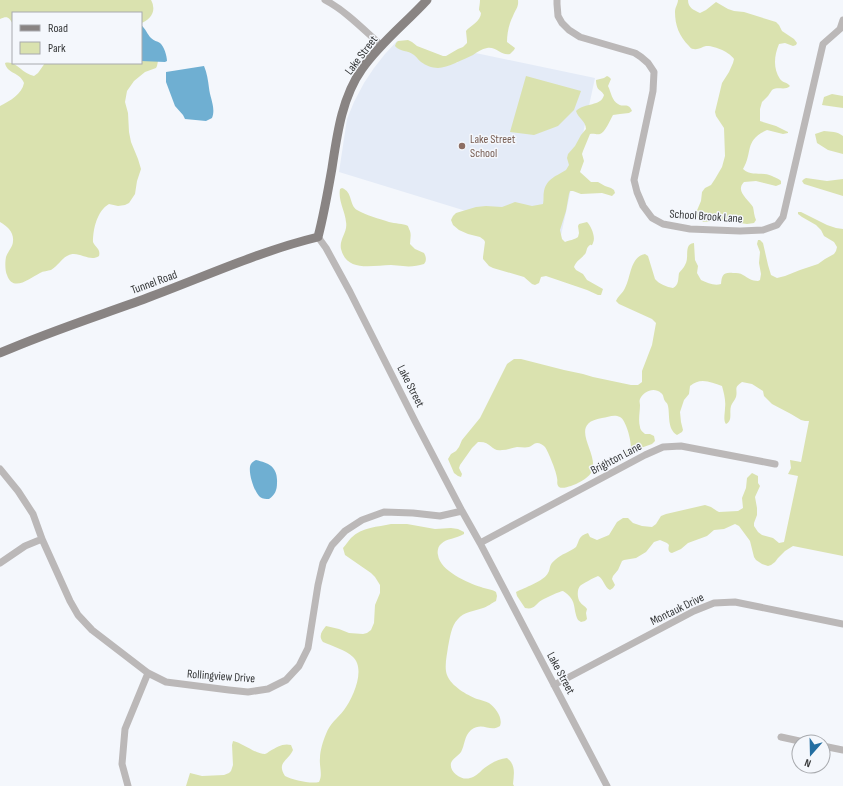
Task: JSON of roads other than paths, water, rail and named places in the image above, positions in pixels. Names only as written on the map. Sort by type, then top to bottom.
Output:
[{"type":"main road","name":"Lake Street","points":[[318,237],[324,212],[337,136],[346,103],[354,82],[362,69],[382,46],[427,0]]},
{"type":"main road","name":"Tunnel Road","points":[[0,354],[25,342],[250,259],[304,240],[318,237]]},
{"type":"street","points":[[325,0],[346,14],[382,46]]},
{"type":"street","name":"School Brook Lane","points":[[557,0],[556,4],[558,16],[569,30],[580,37],[634,53],[648,63],[654,72],[653,91],[634,180],[643,206],[652,218],[663,224],[690,228],[740,231],[763,230],[777,225],[783,217],[823,44],[840,28],[843,20]]},
{"type":"street","name":"Lake Street","points":[[318,237],[326,248],[350,292],[462,511],[607,786]]},
{"type":"street","name":"Brighton Lane","points":[[480,543],[663,447],[681,446],[775,464]]},
{"type":"street","name":"Rollingview Drive","points":[[0,468],[18,491],[33,514],[42,539],[70,601],[78,615],[92,630],[148,673],[166,682],[248,692],[268,689],[286,680],[299,666],[308,648],[323,563],[332,545],[345,531],[362,520],[384,512],[440,516],[462,511]]},
{"type":"street","points":[[0,563],[25,546],[42,539]]},
{"type":"street","name":"Montauk Drive","points":[[554,685],[694,611],[714,603],[735,602],[843,624]]},
{"type":"street","points":[[128,786],[122,764],[125,729],[148,673]]},
{"type":"street","points":[[781,737],[791,739]]},
{"type":"street","points":[[831,748],[843,750]]},
{"type":"water","points":[[142,26],[153,40],[161,44],[165,51],[167,61],[142,61]]},
{"type":"water","points":[[204,66],[213,107],[212,118],[206,121],[185,119],[175,106],[166,82],[166,72]]},
{"type":"water","points":[[256,460],[269,464],[276,473],[276,490],[273,496],[269,499],[263,499],[260,497],[252,481],[250,467]]},
{"type":"place","name":"Lake Street School","points":[[462,146]]}]
